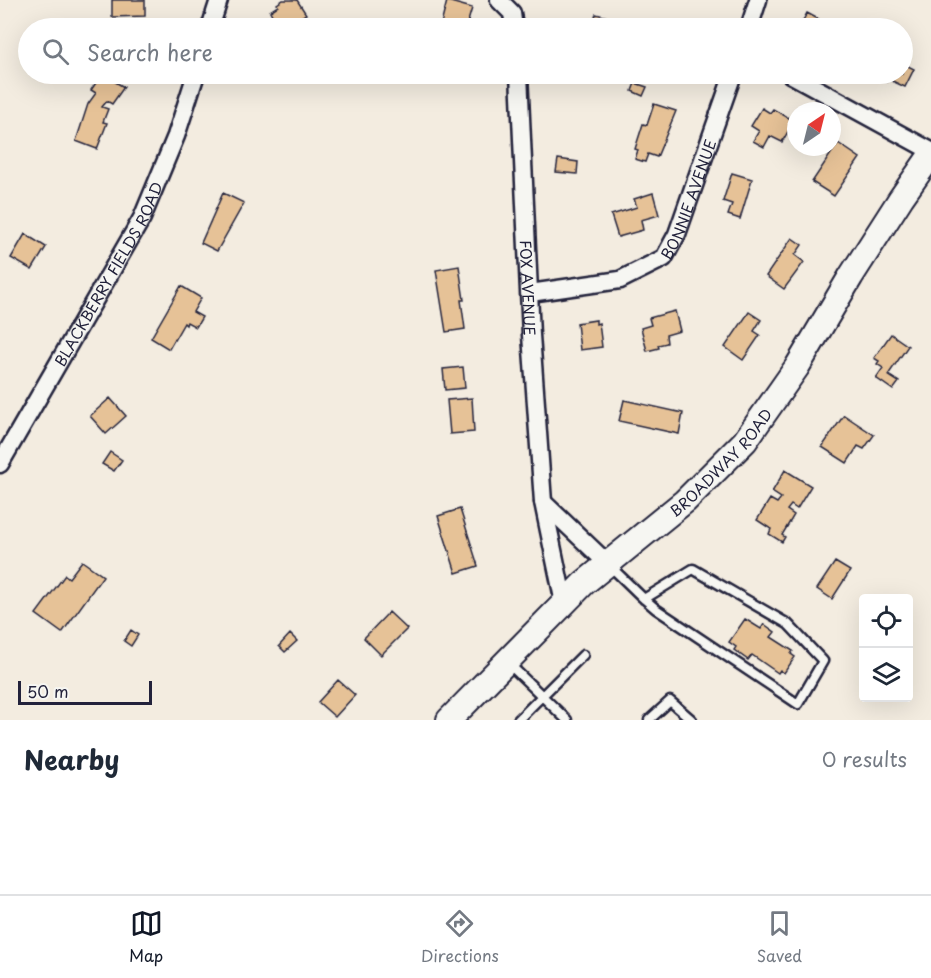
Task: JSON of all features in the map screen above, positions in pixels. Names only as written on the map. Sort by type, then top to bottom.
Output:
[{"type":"main road","name":"BROADWAY ROAD","points":[[449,720],[584,583],[685,501],[745,441],[797,367],[876,237],[931,155]]},
{"type":"street","points":[[213,18],[219,0]]},
{"type":"street","points":[[499,0],[512,13],[513,18]]},
{"type":"street","points":[[752,18],[758,0]]},
{"type":"street","name":"BLACKBERRY FIELDS ROAD","points":[[0,464],[142,218],[176,136],[193,84]]},
{"type":"street","name":"FOX AVENUE","points":[[520,84],[543,502],[564,603]]},
{"type":"street","name":"BONNIE AVENUE","points":[[530,292],[620,280],[664,258],[678,234],[730,84]]},
{"type":"street","points":[[808,84],[931,151]]},
{"type":"street","points":[[543,502],[608,564]]},
{"type":"lane","points":[[608,564],[644,599],[656,609],[798,704],[824,661],[788,624],[693,569],[644,599]]},
{"type":"lane","points":[[518,720],[583,655]]},
{"type":"lane","points":[[506,662],[567,720]]},
{"type":"lane","points":[[649,720],[670,702],[692,720]]},
{"type":"building","points":[[112,0],[145,0],[145,16],[112,17]]},
{"type":"building","points":[[283,0],[297,0],[306,14],[300,18],[274,18],[270,11],[278,6],[277,4]]},
{"type":"building","points":[[447,1],[472,8],[469,18],[443,18]]},
{"type":"building","points":[[807,13],[816,18],[804,18]]},
{"type":"building","points":[[596,14],[611,18],[595,18]]},
{"type":"building","points":[[95,84],[119,84],[124,87],[112,104],[107,101],[102,107],[108,109],[103,122],[107,123],[97,149],[76,141],[88,104],[96,93],[91,90]]},
{"type":"building","points":[[635,84],[647,87],[643,96],[632,91]]},
{"type":"building","points":[[654,104],[676,111],[657,157],[648,154],[645,162],[635,159],[638,150],[635,149],[643,124],[647,125]]},
{"type":"building","points":[[762,108],[770,113],[773,109],[787,117],[787,133],[782,142],[770,136],[764,147],[753,141],[759,131],[751,126]]},
{"type":"building","points":[[841,145],[860,158],[834,196],[812,182],[829,156],[841,156]]},
{"type":"building","points":[[558,159],[578,162],[577,174],[556,172]]},
{"type":"building","points":[[732,173],[752,179],[740,219],[728,215],[732,204],[723,201]]},
{"type":"building","points":[[223,193],[244,203],[217,251],[201,243]]},
{"type":"building","points":[[653,193],[659,215],[641,220],[643,230],[618,237],[611,215],[637,207],[634,199]]},
{"type":"building","points":[[25,234],[46,247],[32,270],[11,258]]},
{"type":"building","points":[[792,238],[802,245],[795,255],[804,262],[784,289],[766,276]]},
{"type":"building","points":[[459,266],[465,329],[446,332],[436,270]]},
{"type":"building","points":[[181,286],[201,298],[193,312],[202,317],[196,327],[187,322],[186,325],[184,323],[169,349],[151,338]]},
{"type":"building","points":[[675,311],[680,331],[666,335],[667,343],[647,351],[641,328],[651,325],[649,318]]},
{"type":"building","points":[[749,312],[761,320],[754,331],[760,335],[743,360],[725,347]]},
{"type":"building","points":[[596,320],[596,324],[599,323],[602,347],[580,350],[577,323]]},
{"type":"building","points":[[891,334],[908,346],[888,375],[899,382],[893,390],[876,378],[883,368],[874,358]]},
{"type":"building","points":[[463,367],[465,388],[445,390],[443,369]]},
{"type":"building","points":[[110,398],[126,416],[106,434],[90,416]]},
{"type":"building","points":[[472,398],[474,432],[450,434],[447,400]]},
{"type":"building","points":[[624,400],[683,413],[679,434],[619,421]]},
{"type":"building","points":[[844,415],[874,435],[864,449],[858,446],[847,463],[822,447]]},
{"type":"building","points":[[110,452],[122,460],[114,471],[102,464]]},
{"type":"building","points":[[785,470],[811,486],[797,509],[791,505],[787,510],[794,515],[782,535],[785,537],[782,542],[769,534],[771,529],[757,520],[770,499],[777,503],[781,498],[772,492]]},
{"type":"building","points":[[460,509],[478,566],[456,573],[438,516]]},
{"type":"building","points":[[82,561],[103,576],[62,633],[36,614],[65,575],[69,578]]},
{"type":"building","points":[[835,562],[850,571],[832,599],[817,589]]},
{"type":"building","points":[[389,612],[407,629],[381,655],[364,638]]},
{"type":"building","points":[[745,619],[761,629],[764,624],[775,632],[771,637],[793,651],[791,654],[795,657],[784,673],[780,670],[778,673],[752,655],[748,660],[734,650],[736,647],[729,642]]},
{"type":"building","points":[[131,630],[138,635],[131,646],[124,641]]},
{"type":"building","points":[[290,634],[297,641],[285,652],[279,646]]},
{"type":"building","points":[[338,680],[355,695],[335,717],[318,702]]}]
